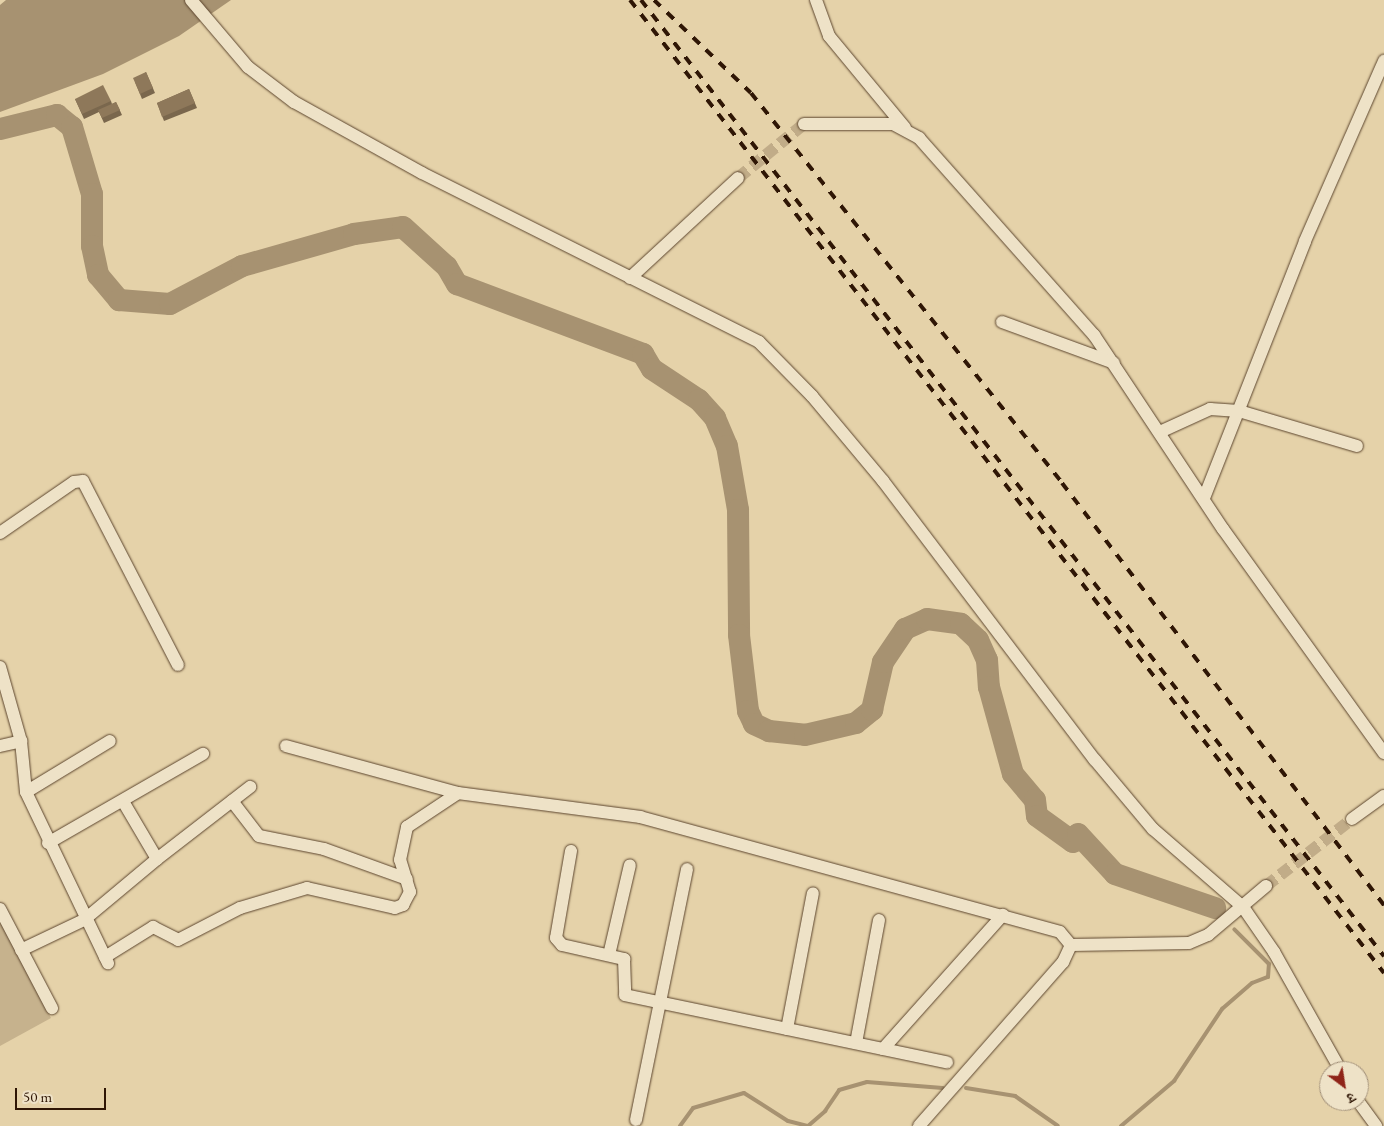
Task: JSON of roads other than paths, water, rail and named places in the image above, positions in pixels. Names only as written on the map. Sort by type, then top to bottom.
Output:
[{"type":"street","points":[[191,0],[248,67],[294,102],[422,173],[760,342],[812,396],[883,480],[1095,760],[1153,829],[1243,907],[1274,952],[1335,1061]]},
{"type":"street","points":[[816,0],[830,36],[905,129],[1029,258],[1114,363],[1162,431],[1204,498],[1384,753]]},
{"type":"street","points":[[1204,498],[1305,241],[1384,61]]},
{"type":"street","points":[[804,124],[893,124],[905,129]]},
{"type":"street","points":[[630,278],[738,178]]},
{"type":"street","points":[[1002,322],[1114,363]]},
{"type":"street","points":[[1162,431],[1210,409],[1239,411],[1356,446]]},
{"type":"street","points":[[0,533],[74,482],[83,481],[178,665]]},
{"type":"street","points":[[0,667],[21,741],[26,792],[84,920],[107,960],[153,927],[178,940],[240,908],[307,888],[395,908],[407,900],[407,879],[400,860],[407,827],[458,793]]},
{"type":"street","points":[[0,746],[21,741]]},
{"type":"street","points":[[26,792],[110,741]]},
{"type":"street","points":[[286,746],[458,793],[640,817],[1060,932],[1071,946]]},
{"type":"street","points":[[48,843],[124,803],[203,754]]},
{"type":"street","points":[[21,950],[84,920],[157,859],[250,787]]},
{"type":"street","points":[[1352,819],[1384,796]]},
{"type":"street","points":[[232,801],[258,836],[324,849],[407,879]]},
{"type":"street","points":[[124,803],[157,859]]},
{"type":"street","points":[[571,851],[556,938],[562,945],[609,955],[625,962],[625,995],[947,1062]]},
{"type":"street","points":[[609,955],[630,865]]},
{"type":"street","points":[[636,1120],[687,869]]},
{"type":"street","points":[[1071,946],[1189,943],[1208,935],[1266,886]]},
{"type":"street","points":[[787,1029],[813,893]]},
{"type":"street","points":[[0,909],[52,1008]]},
{"type":"street","points":[[883,1048],[1003,915]]},
{"type":"street","points":[[856,1043],[879,920]]},
{"type":"street","points":[[918,1126],[1044,986],[1071,946]]},
{"type":"street","points":[[1365,1111],[1376,1126]]},
{"type":"waterway","points":[[0,129],[57,115],[72,127],[92,194],[92,246],[98,275],[119,300],[170,304],[242,266],[354,234],[403,227],[447,267],[457,284],[643,354],[652,369],[699,400],[715,418],[727,446],[738,510],[739,635],[748,711],[754,724],[769,731],[805,735],[856,723],[872,710],[883,662],[905,629],[927,619],[961,624],[978,640],[987,660],[989,687],[1013,774],[1035,800],[1037,816],[1073,842],[1078,834],[1115,874],[1215,908]]},
{"type":"waterway","points":[[1121,1126],[1174,1081],[1222,1009],[1252,983],[1268,977],[1269,964],[1234,929]]},
{"type":"waterway","points":[[680,1126],[693,1108],[744,1093],[788,1121],[808,1126],[825,1111],[839,1090],[867,1082],[943,1088]]},
{"type":"waterway","points":[[966,1088],[1015,1096],[1058,1126]]},
{"type":"tunnel","points":[[738,178],[804,124]]},
{"type":"tunnel","points":[[1266,886],[1352,819]]},
{"type":"railway","points":[[630,0],[1384,973]]},
{"type":"railway","points":[[641,0],[1384,956]]},
{"type":"railway","points":[[654,0],[751,93],[1062,483],[1384,905]]}]
